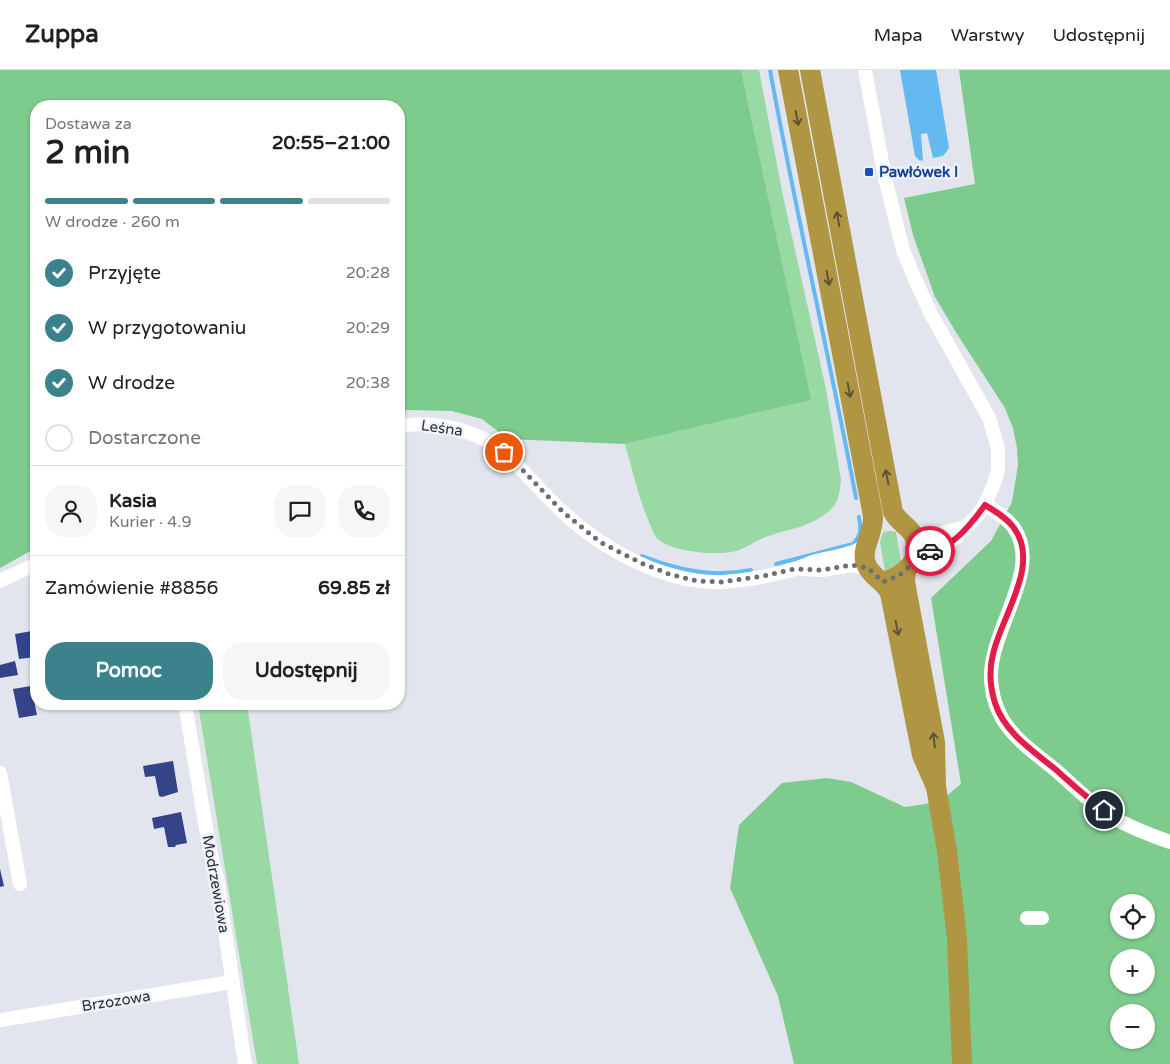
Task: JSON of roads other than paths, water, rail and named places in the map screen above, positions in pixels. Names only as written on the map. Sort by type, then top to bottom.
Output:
[{"type":"highway","points":[[788,70],[873,516],[864,558],[868,568],[883,582],[890,593],[922,755],[936,787]]},
{"type":"highway","points":[[810,70],[894,512],[907,529],[916,547],[910,565],[907,593],[935,742],[936,787],[947,851],[957,938],[962,1064]]},
{"type":"highway","points":[[869,540],[882,526],[907,529]]},
{"type":"highway","points":[[883,582],[898,576],[910,565]]},
{"type":"street","points":[[865,70],[886,178],[903,250],[928,307],[977,393],[989,418],[998,448],[998,469],[991,493],[976,517],[950,543],[933,549],[910,565]]},
{"type":"street","name":"Leśna","points":[[405,426],[433,425],[463,430],[481,436],[513,460],[563,512],[600,542],[658,570],[679,577],[697,581],[722,582],[764,576],[850,553],[869,540]]},
{"type":"street","points":[[985,505],[998,513],[1014,528],[1020,540],[1023,555],[1018,587],[998,637],[990,669],[991,688],[1002,719],[1024,744],[1091,801],[1117,820],[1170,842]]},
{"type":"street","points":[[907,529],[934,536],[966,527]]},
{"type":"street","name":"Leśna","points":[[794,569],[822,570],[852,565],[868,568]]},
{"type":"street","points":[[0,581],[30,567]]},
{"type":"street","name":"Modrzewiowa","points":[[186,710],[210,852],[217,878],[245,1064]]},
{"type":"street","points":[[0,773],[20,884]]},
{"type":"street","points":[[1027,918],[1042,918]]},
{"type":"street","name":"Brzozowa","points":[[0,1020],[232,982]]},
{"type":"water","points":[[900,70],[936,70],[949,148],[943,156],[933,158],[927,133],[921,134],[923,161],[915,156]]},
{"type":"waterway","points":[[770,70],[856,498]]},
{"type":"waterway","points":[[776,564],[853,544],[860,532],[859,517]]},
{"type":"waterway","points":[[642,556],[682,569],[709,573],[751,570]]},
{"type":"place","name":"Pawłówek I","points":[[869,172]]}]
